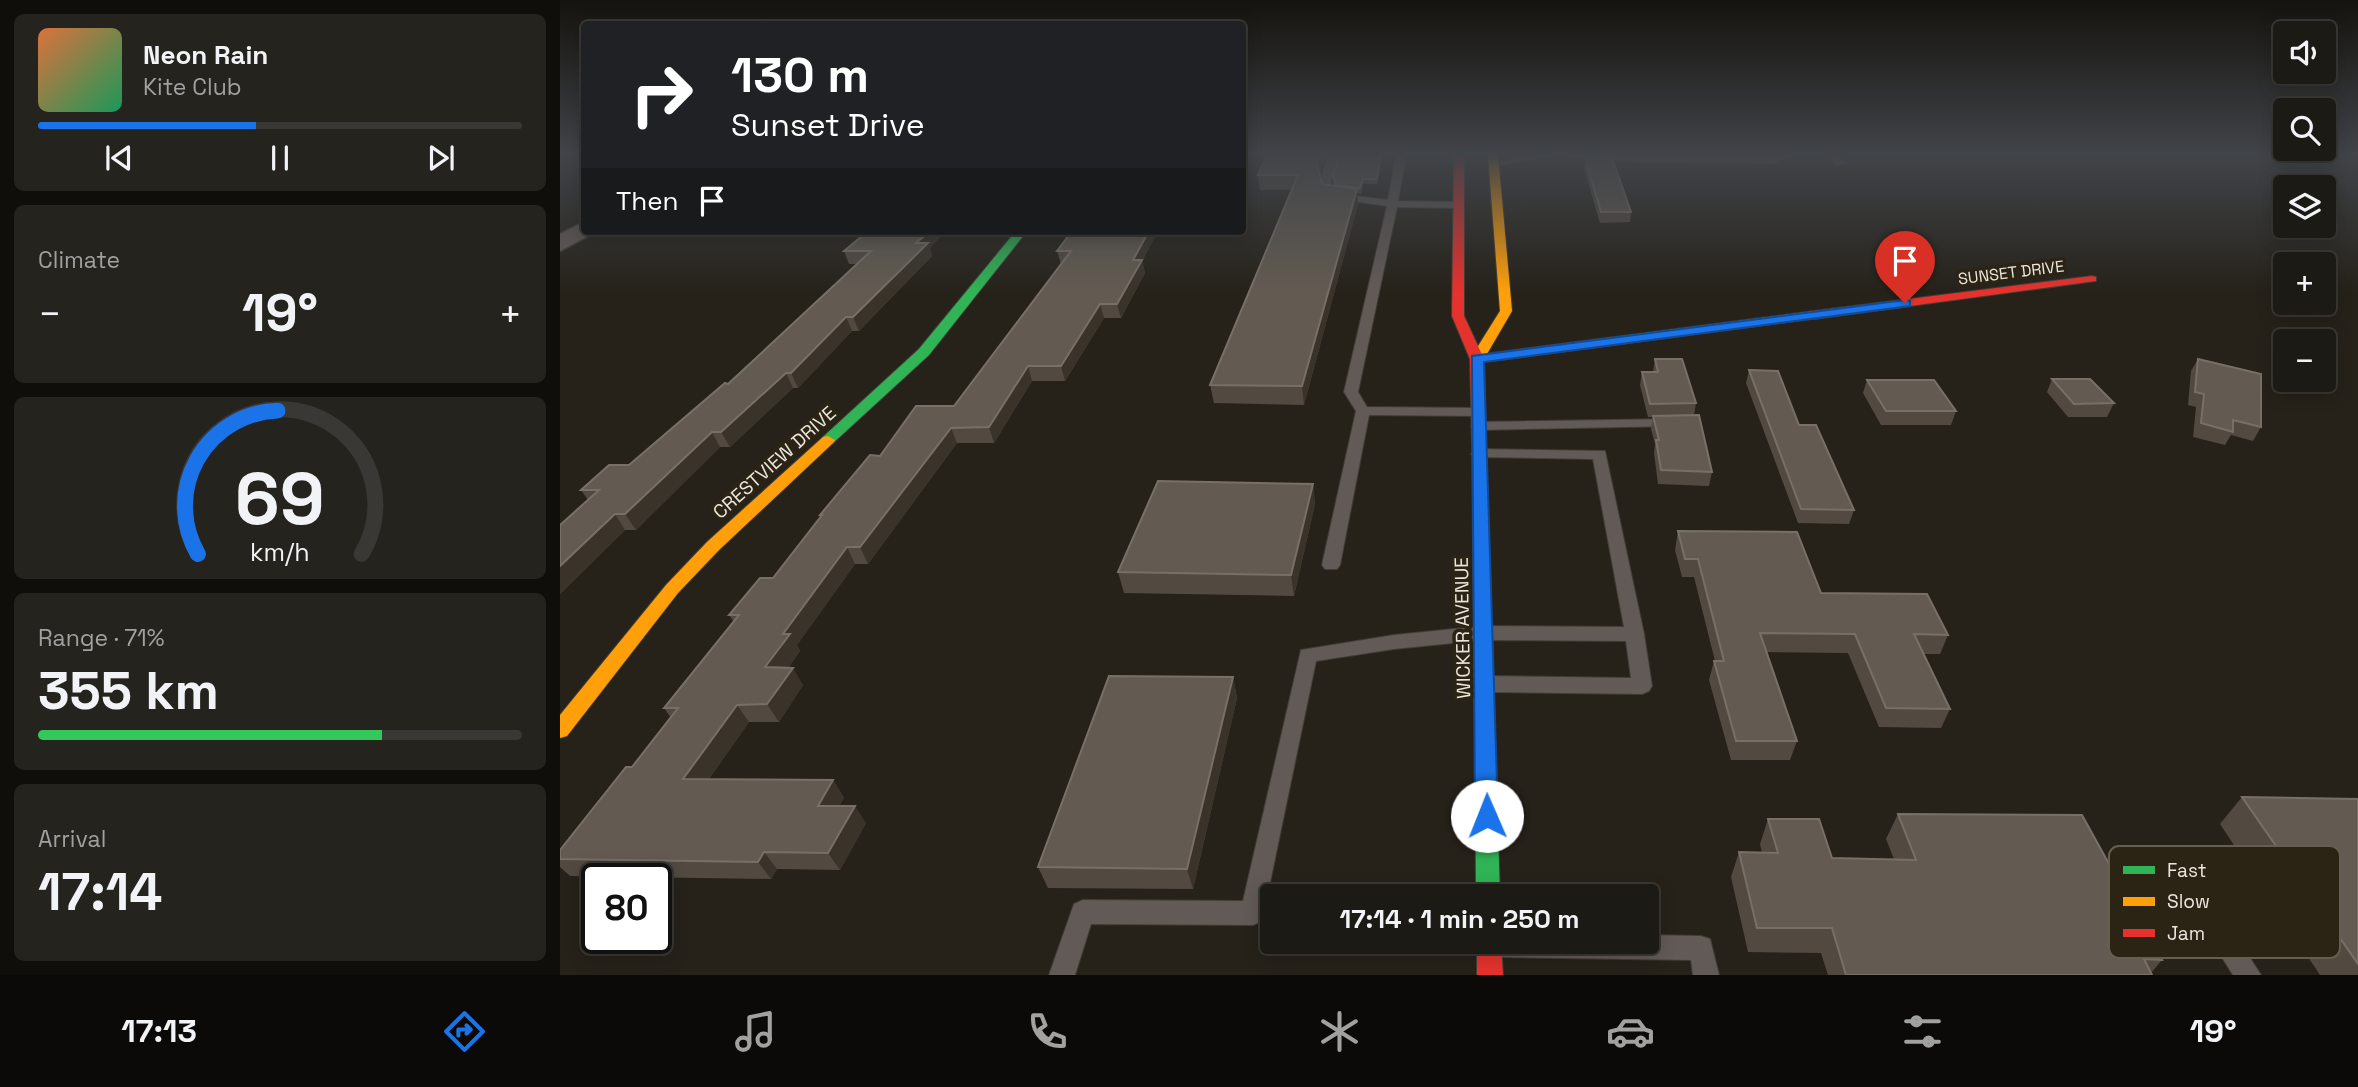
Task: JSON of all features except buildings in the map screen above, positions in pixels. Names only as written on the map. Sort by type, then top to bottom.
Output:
[{"type":"main road","name":"WICKER AVENUE","points":[[1459,200],[1458,316],[1477,359],[1488,884]]},
{"type":"main road","points":[[1477,359],[1506,311],[1497,200]]},
{"type":"main road","name":"CRESTVIEW DRIVE","points":[[560,730],[672,589],[713,546],[917,359],[1019,235]]},
{"type":"main road","name":"SUNSET DRIVE","points":[[1477,359],[2092,279]]},
{"type":"main road","points":[[1489,954],[1490,975]]},
{"type":"street","points":[[560,244],[581,231]]},
{"type":"lane","points":[[1368,200],[1393,204],[1459,205]]},
{"type":"lane","points":[[1332,565],[1363,411],[1352,392],[1394,200]]},
{"type":"lane","points":[[1363,411],[1478,419],[1692,423]]},
{"type":"lane","points":[[1479,454],[1600,454],[1635,634],[1642,686],[1484,684]]},
{"type":"lane","points":[[1062,975],[1083,912],[1253,913],[1308,655],[1394,642],[1483,633],[1635,634]]},
{"type":"lane","points":[[1659,947],[1701,948],[1706,975]]},
{"type":"lane","points":[[2237,958],[2248,975]]},
{"type":"traffic: fast","points":[[828,440],[924,352],[1019,235]]},
{"type":"traffic: fast","points":[[1477,359],[1814,315]]},
{"type":"traffic: fast","points":[[1485,735],[1488,884]]},
{"type":"traffic: slow","points":[[1477,359],[1506,311],[1497,200]]},
{"type":"traffic: slow","points":[[560,730],[672,589],[713,546],[828,440]]},
{"type":"traffic: slow","points":[[1479,447],[1485,735]]},
{"type":"traffic: jam","points":[[1459,200],[1458,316],[1477,359],[1479,447]]},
{"type":"traffic: jam","points":[[1814,315],[2092,279]]},
{"type":"traffic: jam","points":[[1489,954],[1490,975]]},
{"type":"route","points":[[1487,816],[1477,359],[1905,303]]}]
